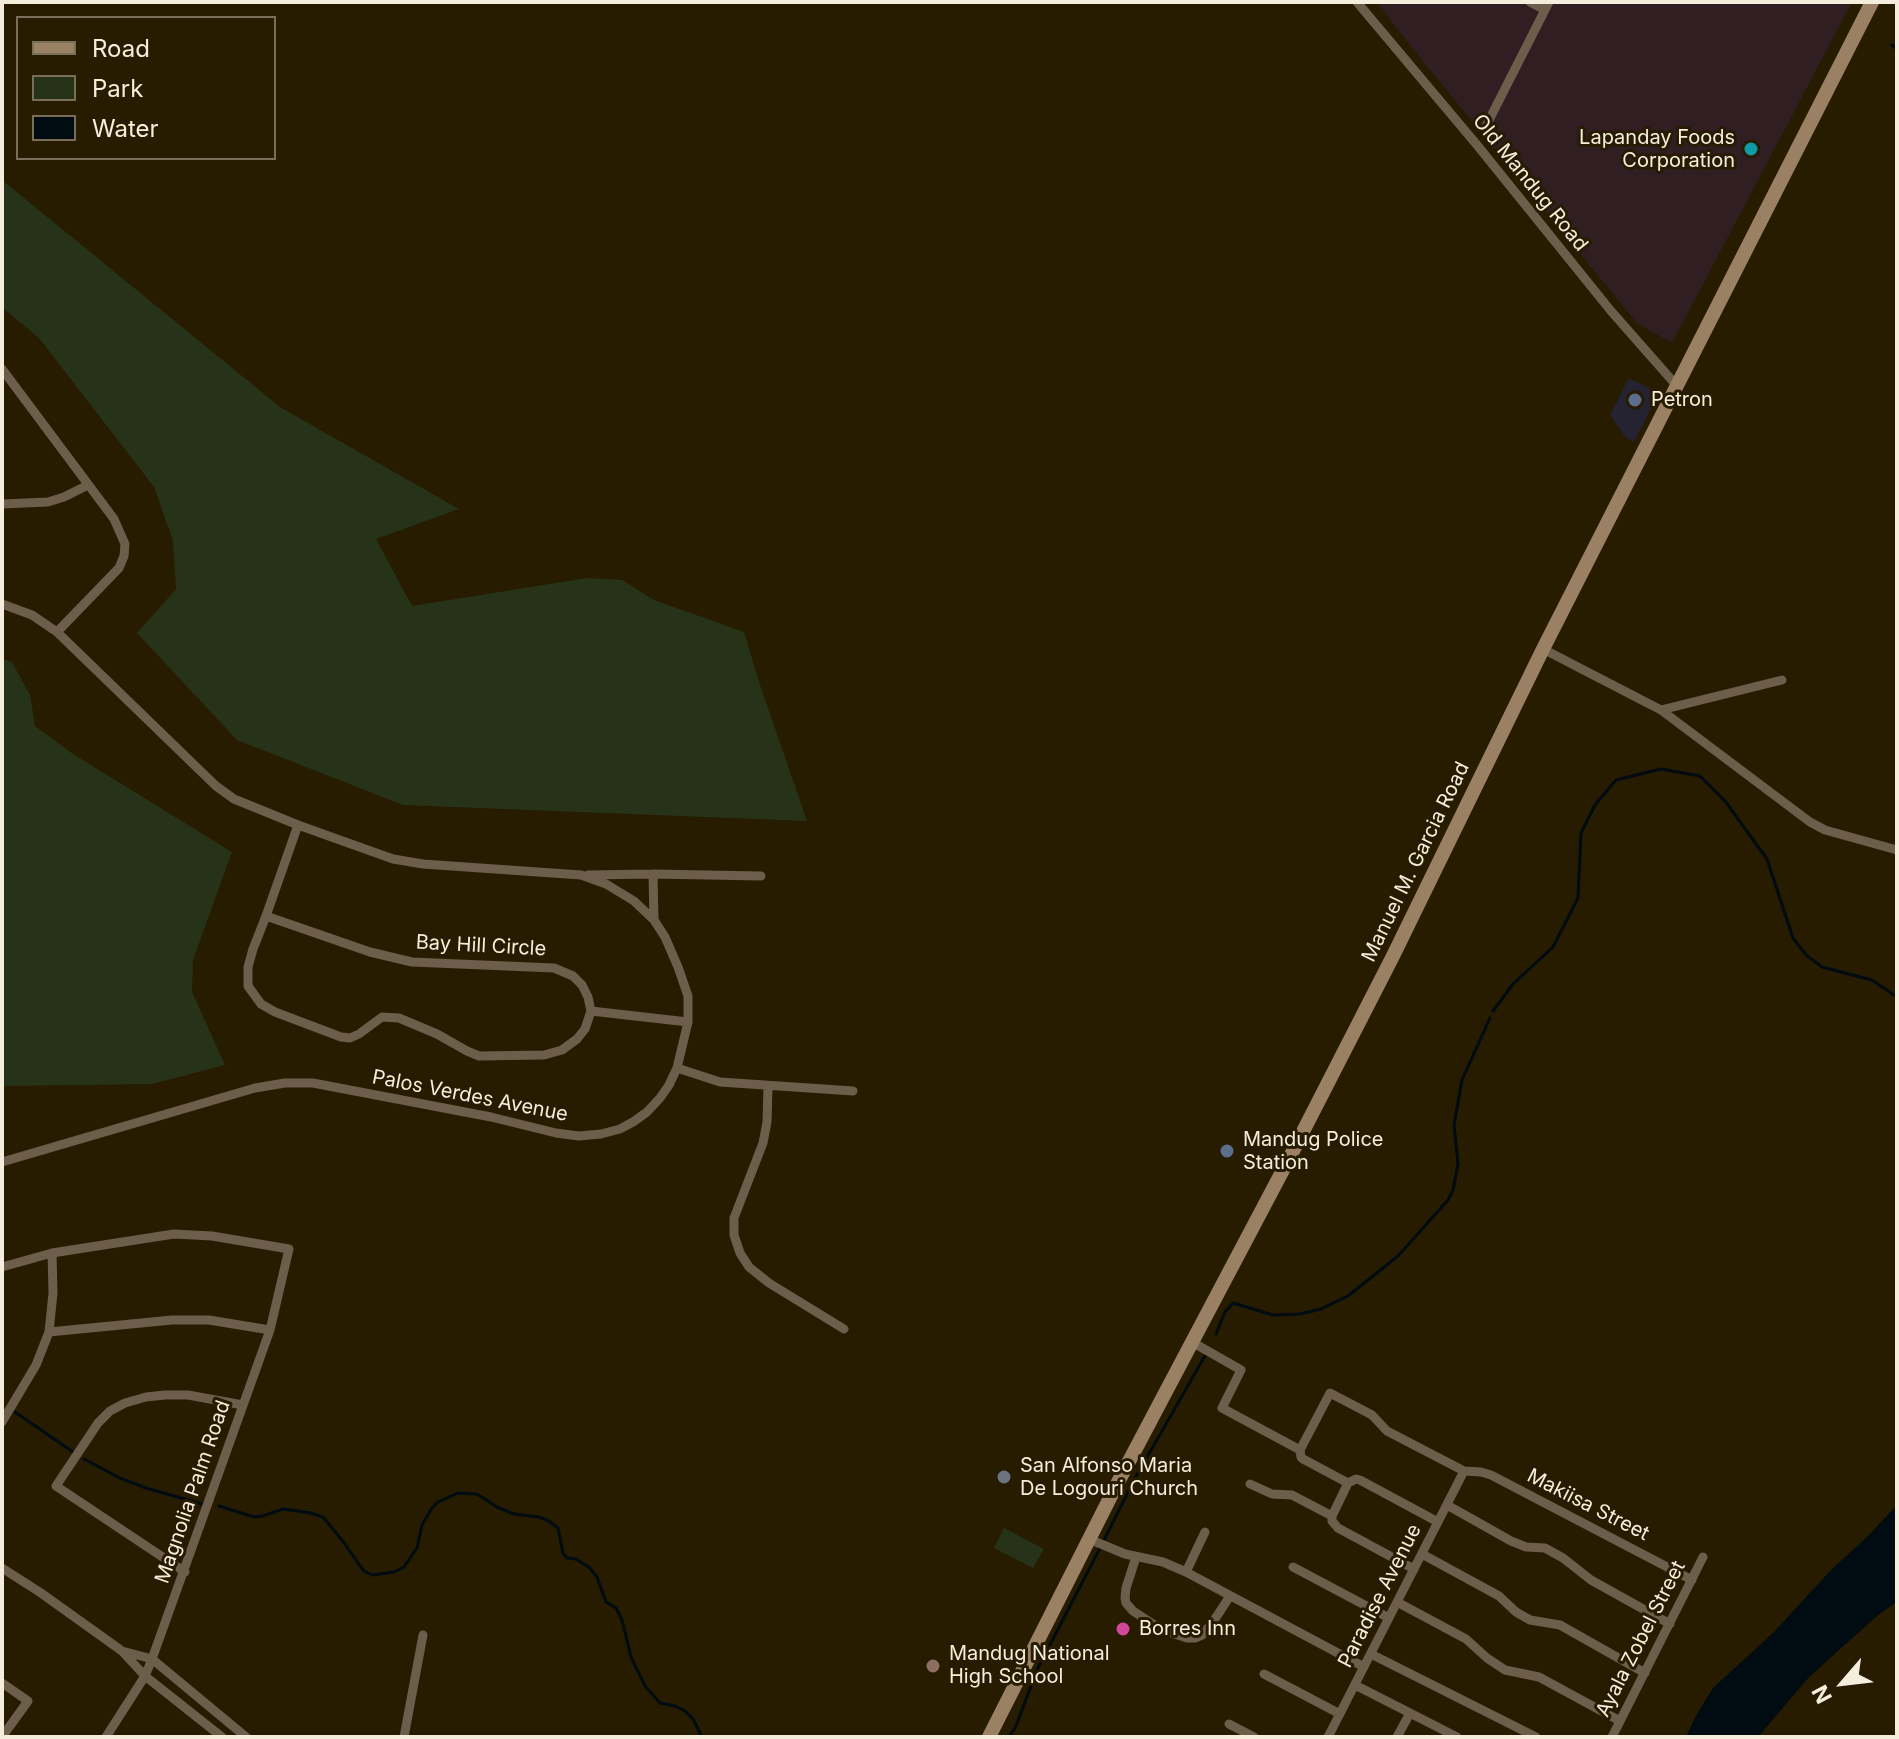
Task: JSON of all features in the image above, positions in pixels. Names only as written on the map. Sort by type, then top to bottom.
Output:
[{"type":"main road","name":"Manuel M. Garcia Road","points":[[989,1737],[1393,956],[1543,649],[1872,2]]},
{"type":"street","name":"Old Mandug Road","points":[[1357,2],[1611,311],[1677,386]]},
{"type":"street","points":[[1485,128],[1547,6],[1530,2]]},
{"type":"street","points":[[2,369],[114,519],[125,544],[119,568],[57,632]]},
{"type":"street","points":[[2,504],[48,502],[88,485]]},
{"type":"street","name":"Palos Verdes Avenue","points":[[2,604],[32,615],[57,632],[216,786],[234,799],[393,859],[423,864],[581,875],[606,884],[634,901],[654,920],[678,967],[688,996],[688,1022],[677,1068],[669,1085],[647,1112],[620,1129],[601,1134],[579,1136],[556,1133],[491,1117],[313,1083],[285,1083],[255,1088],[2,1162]]},
{"type":"street","points":[[1543,649],[1661,710],[1810,822],[1825,830],[1897,850]]},
{"type":"street","points":[[1661,710],[1782,680]]},
{"type":"street","points":[[298,825],[248,967],[248,986],[261,1004],[275,1012],[350,1038],[382,1017],[399,1018],[479,1056],[545,1055],[562,1050],[585,1029],[591,1011],[688,1022]]},
{"type":"street","points":[[653,874],[654,920]]},
{"type":"street","points":[[581,875],[761,876]]},
{"type":"street","name":"Bay Hill Circle","points":[[266,916],[370,952],[412,962],[554,968],[573,976],[582,985],[591,1011]]},
{"type":"street","points":[[677,1068],[720,1082],[853,1091]]},
{"type":"street","points":[[768,1087],[763,1143],[734,1218],[734,1235],[749,1267],[769,1283],[844,1329]]},
{"type":"street","name":"Magnolia Palm Road","points":[[52,1253],[174,1234],[212,1236],[289,1249],[270,1330],[185,1572],[145,1676],[106,1737]]},
{"type":"street","points":[[2,1267],[52,1253],[53,1293],[49,1332],[36,1365],[2,1422]]},
{"type":"street","points":[[49,1332],[172,1320],[209,1320],[270,1330]]},
{"type":"street","points":[[1192,1342],[1241,1370],[1222,1408],[1300,1450],[1303,1459],[1348,1483]]},
{"type":"street","name":"Makiisa Street","points":[[1300,1450],[1330,1393],[1372,1415],[1387,1431],[1464,1471],[1491,1475],[1692,1580]]},
{"type":"street","points":[[185,1572],[56,1486],[98,1423],[110,1411],[125,1403],[146,1397],[188,1395],[243,1405]]},
{"type":"street","name":"Paradise Avenue","points":[[1328,1737],[1464,1471]]},
{"type":"street","points":[[1414,1569],[1338,1528],[1332,1521],[1348,1483],[1360,1480],[1438,1522]]},
{"type":"street","points":[[1250,1484],[1272,1494],[1292,1495],[1332,1516]]},
{"type":"street","points":[[1447,1505],[1516,1543],[1545,1548],[1591,1580],[1670,1624]]},
{"type":"street","points":[[1186,1572],[1205,1532]]},
{"type":"street","points":[[1089,1539],[1113,1550],[1163,1562],[1186,1572],[1364,1667]]},
{"type":"street","points":[[1422,1554],[1499,1596],[1530,1620],[1560,1625],[1645,1673]]},
{"type":"street","points":[[1136,1557],[1126,1588],[1126,1603],[1133,1611],[1172,1633],[1187,1638],[1202,1635],[1230,1596]]},
{"type":"street","name":"Ayala Zobel Street","points":[[1612,1737],[1703,1557]]},
{"type":"street","points":[[1293,1567],[1389,1618]]},
{"type":"street","points":[[2,1568],[122,1651],[145,1676],[222,1737]]},
{"type":"street","points":[[1397,1602],[1466,1639],[1505,1670],[1539,1677],[1620,1721]]},
{"type":"street","points":[[404,1737],[423,1635]]},
{"type":"street","points":[[122,1651],[152,1659],[246,1737]]},
{"type":"street","points":[[1371,1654],[1535,1737]]},
{"type":"street","points":[[1264,1674],[1340,1714]]},
{"type":"street","points":[[2,1683],[28,1701],[2,1737]]},
{"type":"street","points":[[1355,1685],[1457,1737]]},
{"type":"street","points":[[1397,1737],[1410,1713]]},
{"type":"street","points":[[1229,1724],[1254,1737]]},
{"type":"shaded area","points":[[1377,2],[1852,2],[1672,343],[1637,323]]},
{"type":"shaded area","points":[[1629,378],[1659,393],[1634,442],[1626,438],[1610,415]]},
{"type":"green space","points":[[2,180],[280,407],[459,509],[376,539],[412,606],[587,578],[622,580],[654,600],[744,632],[807,821],[403,805],[237,740],[137,633],[176,589],[173,541],[154,487],[39,338],[2,307]]},
{"type":"green space","points":[[2,659],[12,662],[30,695],[35,726],[73,754],[232,852],[193,960],[192,992],[225,1065],[152,1084],[2,1086]]},
{"type":"green space","points":[[1004,1528],[1044,1549],[1033,1568],[994,1548]]},
{"type":"water","points":[[1897,1505],[1897,1602],[1878,1615],[1809,1677],[1758,1737],[1686,1737],[1713,1688],[1774,1632]]},
{"type":"waterway","points":[[1892,45],[1897,49]]},
{"type":"waterway","points":[[1493,1011],[1513,984],[1553,947],[1578,898],[1581,833],[1595,805],[1616,780],[1661,769],[1700,776],[1725,801],[1767,859],[1793,938],[1806,955],[1822,967],[1872,980],[1897,997]]},
{"type":"waterway","points":[[1216,1334],[1225,1312],[1233,1303],[1273,1315],[1300,1314],[1321,1309],[1348,1296],[1398,1256],[1448,1200],[1458,1164],[1454,1125],[1462,1080],[1490,1018]]},
{"type":"waterway","points":[[1104,1540],[1134,1480],[1206,1354]]},
{"type":"waterway","points":[[15,1412],[73,1452]]},
{"type":"waterway","points":[[84,1459],[146,1488],[202,1504]]},
{"type":"waterway","points":[[219,1506],[254,1517],[283,1509],[323,1517],[364,1571],[372,1575],[394,1572],[404,1567],[417,1548],[422,1525],[432,1508],[458,1493],[477,1494],[514,1514],[549,1521],[558,1528],[563,1553],[567,1558],[576,1559],[590,1568],[597,1577],[606,1602],[616,1608],[631,1657],[645,1686],[660,1703],[685,1711],[702,1737]]},
{"type":"waterway","points":[[1009,1737],[1037,1670],[1100,1548]]},
{"type":"place","name":"Lapanday Foods Corporation","points":[[1751,149]]},
{"type":"place","name":"Petron","points":[[1635,400]]},
{"type":"place","name":"Mandug Police Station","points":[[1227,1151]]},
{"type":"place","name":"San Alfonso Maria De Logouri Church","points":[[1004,1477]]},
{"type":"place","name":"Borres Inn","points":[[1123,1629]]},
{"type":"place","name":"Mandug National High School","points":[[933,1666]]}]
